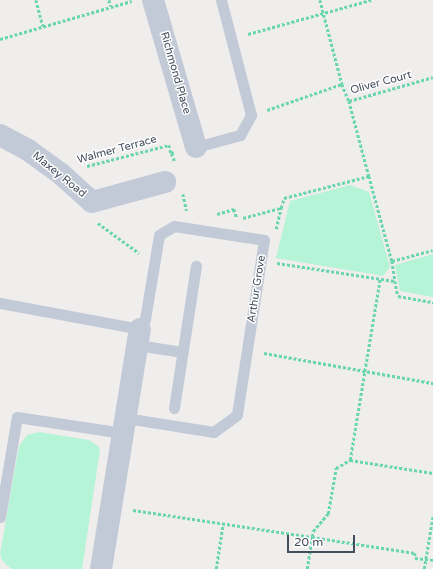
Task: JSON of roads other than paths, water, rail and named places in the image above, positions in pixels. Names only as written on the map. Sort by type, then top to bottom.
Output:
[{"type":"street","name":"Richmond Place","points":[[153,0],[196,147]]},
{"type":"street","name":"Maxey Road","points":[[0,135],[28,150],[60,173],[92,202],[174,179]]},
{"type":"street","name":"Arthur Grove","points":[[101,569],[139,337]]},
{"type":"lane","points":[[196,147],[240,135],[251,115],[221,0]]},
{"type":"lane","name":"Arthur Grove","points":[[124,426],[214,432],[237,415],[264,240],[174,226],[159,235],[145,319],[139,337]]},
{"type":"lane","points":[[174,408],[196,266]]},
{"type":"lane","points":[[0,303],[139,337],[182,352]]},
{"type":"lane","points":[[0,517],[17,417],[124,426]]}]
